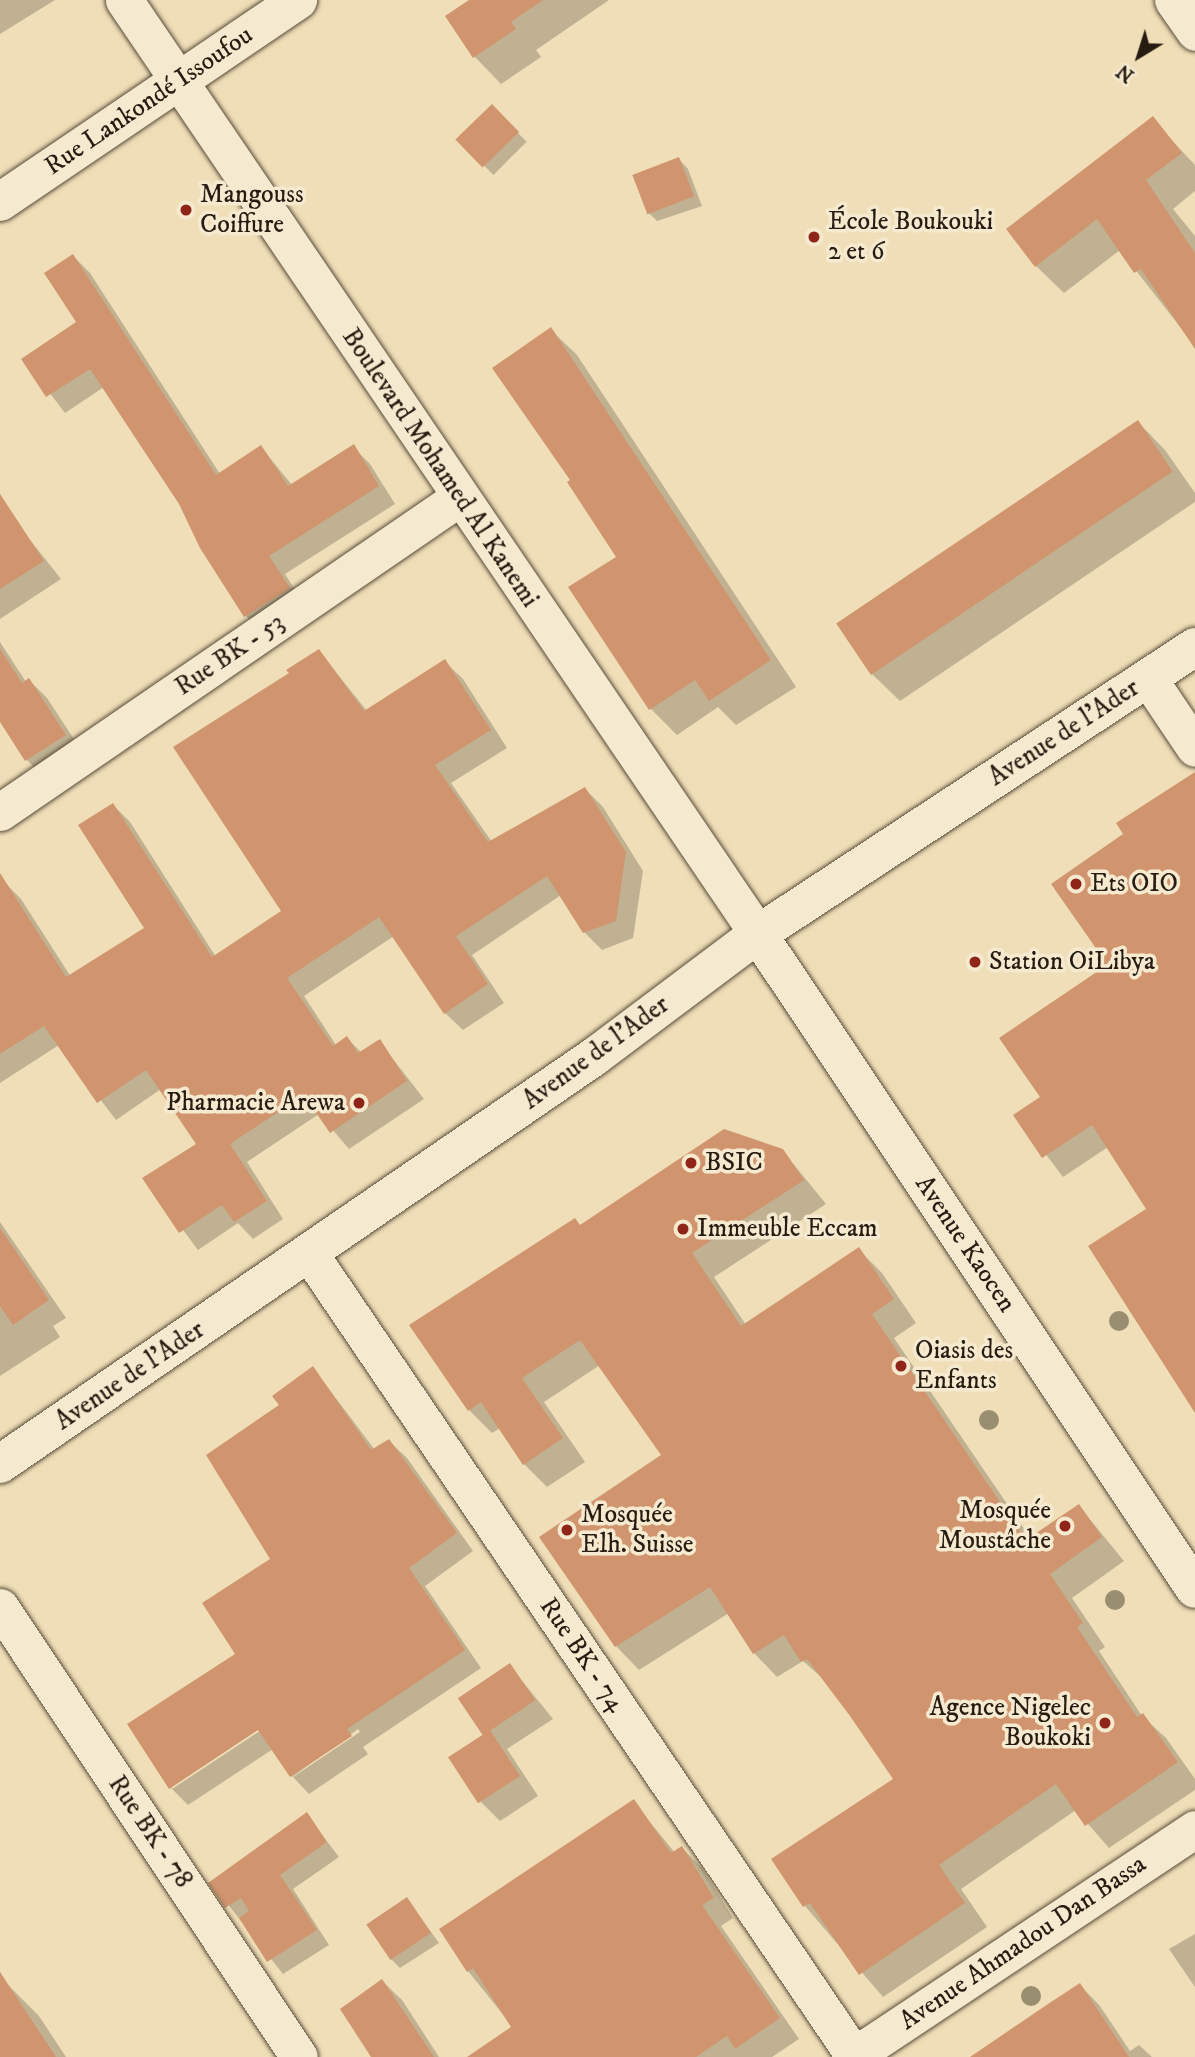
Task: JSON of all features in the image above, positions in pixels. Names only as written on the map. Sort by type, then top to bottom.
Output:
[{"type":"main road","name":"Rue Lankondé Issoufou","points":[[0,202],[298,0]]},
{"type":"main road","name":"Avenue de l'Ader","points":[[0,1464],[594,1057],[758,934],[1195,647]]},
{"type":"main road","name":"Avenue Kaocen","points":[[758,934],[1195,1589]]},
{"type":"street","name":"Boulevard Mohamed Al Kanemi","points":[[124,0],[758,934]]},
{"type":"street","name":"Rue BK - 53","points":[[0,812],[460,497]]},
{"type":"street","points":[[1148,678],[1195,748]]},
{"type":"street","name":"Rue BK - 74","points":[[309,1253],[854,2056]]},
{"type":"street","name":"Rue BK - 78","points":[[0,1607],[299,2057]]},
{"type":"street","name":"Avenue Ahmadou Dan Bassa","points":[[854,2056],[1195,1829]]},
{"type":"building","points":[[469,0],[543,0],[511,22],[516,29],[473,58],[445,16]]},
{"type":"building","points":[[492,104],[519,132],[482,167],[455,139]]},
{"type":"building","points":[[1153,116],[1182,153],[1146,180],[1195,253],[1195,349],[1141,269],[1134,273],[1097,219],[1035,267],[1006,229]]},
{"type":"building","points":[[679,157],[694,196],[647,214],[632,175]]},
{"type":"building","points":[[73,254],[216,475],[261,445],[288,486],[354,444],[379,486],[269,556],[290,588],[244,617],[200,548],[179,504],[90,369],[46,397],[21,359],[76,322],[44,273]]},
{"type":"building","points":[[551,327],[771,660],[709,701],[695,680],[649,710],[568,587],[616,557],[567,482],[570,480],[492,368]]},
{"type":"building","points":[[1138,420],[1173,471],[871,675],[836,624]]},
{"type":"building","points":[[0,494],[44,561],[0,589]]},
{"type":"building","points":[[0,649],[22,683],[29,678],[66,735],[25,761],[0,722]]},
{"type":"building","points":[[319,649],[364,711],[445,659],[491,730],[435,765],[488,842],[585,787],[626,852],[616,921],[583,933],[547,876],[456,936],[488,984],[444,1014],[379,917],[287,978],[333,1046],[347,1036],[358,1053],[380,1039],[407,1081],[330,1133],[304,1095],[230,1144],[267,1201],[234,1222],[222,1205],[179,1233],[142,1178],[196,1144],[146,1070],[97,1103],[44,1026],[0,1054],[0,873],[66,977],[144,928],[78,825],[113,803],[212,957],[281,911],[173,747],[289,673],[286,670]]},
{"type":"building","points":[[1195,772],[1195,1413],[1088,1246],[1146,1209],[1092,1125],[1042,1158],[1013,1115],[1040,1097],[999,1038],[1104,967],[1097,956],[1100,954],[1051,884],[1123,834],[1116,823]]},
{"type":"building","points":[[724,1129],[783,1149],[804,1180],[692,1253],[741,1326],[859,1247],[894,1299],[872,1314],[1026,1540],[1079,1504],[1102,1537],[1050,1574],[1083,1623],[1077,1627],[1137,1717],[1143,1713],[1178,1762],[1085,1826],[1056,1784],[939,1865],[965,1903],[859,1975],[810,1903],[803,1907],[771,1859],[893,1779],[850,1716],[807,1659],[801,1662],[784,1635],[753,1654],[710,1587],[615,1647],[539,1537],[661,1455],[580,1340],[522,1378],[563,1438],[523,1465],[481,1402],[468,1411],[409,1325],[575,1218],[580,1225]]},
{"type":"building","points":[[0,1228],[49,1300],[13,1325],[0,1306]]},
{"type":"building","points":[[313,1366],[371,1450],[389,1439],[457,1533],[409,1568],[465,1650],[347,1729],[352,1736],[290,1777],[258,1730],[169,1789],[127,1724],[235,1654],[202,1603],[270,1559],[206,1455],[279,1405],[272,1396]]},
{"type":"building","points":[[510,1663],[535,1700],[483,1736],[458,1698]]},
{"type":"building","points":[[490,1730],[520,1776],[478,1803],[448,1757]]},
{"type":"building","points":[[634,1799],[671,1853],[682,1846],[714,1898],[702,1905],[780,2018],[735,2049],[727,2036],[696,2057],[467,2057],[511,2027],[473,1968],[467,1972],[439,1929]]},
{"type":"building","points":[[307,1812],[327,1842],[280,1875],[317,1930],[267,1962],[239,1918],[249,1911],[241,1898],[225,1908],[208,1883]]},
{"type":"building","points":[[407,1897],[431,1933],[390,1960],[366,1924]]},
{"type":"building","points":[[0,1972],[56,2057],[0,2057]]},
{"type":"building","points":[[382,1979],[434,2057],[371,2057],[340,2009]]},
{"type":"building","points":[[1080,1983],[1129,2057],[970,2057],[1045,2006]]},
{"type":"place","name":"Mangouss Coiffure","points":[[186,210]]},
{"type":"place","name":"École Boukouki 2 et 6","points":[[814,237]]},
{"type":"place","name":"Ets OIO","points":[[1076,884]]},
{"type":"place","name":"Station OiLibya","points":[[975,962]]},
{"type":"place","name":"Pharmacie Arewa","points":[[359,1103]]},
{"type":"place","name":"BSIC","points":[[691,1163]]},
{"type":"place","name":"Immeuble Eccam","points":[[683,1229]]},
{"type":"place","name":"Oiasis des Enfants","points":[[901,1366]]},
{"type":"place","name":"Mosquée Moustâche","points":[[1065,1526]]},
{"type":"place","name":"Mosquée Elh. Suisse","points":[[567,1530]]},
{"type":"place","name":"Agence Nigelec Boukoki","points":[[1105,1723]]}]
